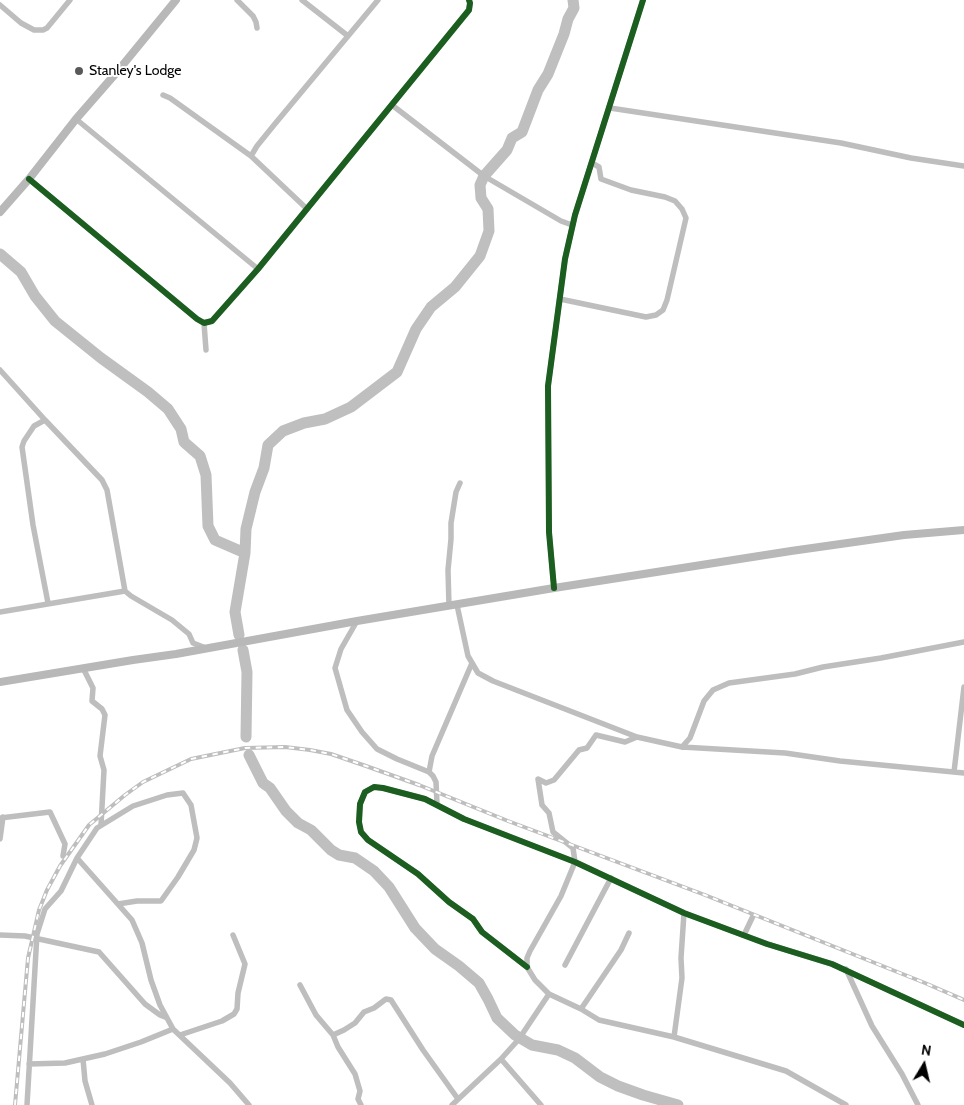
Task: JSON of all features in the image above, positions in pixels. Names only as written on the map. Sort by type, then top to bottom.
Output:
[{"type":"main road","points":[[0,212],[29,179],[76,118],[117,72],[176,0]]},
{"type":"main road","points":[[0,682],[208,649],[357,621],[554,588],[837,544],[904,535],[964,530]]},
{"type":"street","points":[[0,5],[21,23],[34,30],[43,30],[47,28],[70,0]]},
{"type":"street","points":[[237,0],[253,16],[257,28]]},
{"type":"street","points":[[302,0],[348,36]]},
{"type":"street","points":[[251,156],[257,146],[378,0]]},
{"type":"street","points":[[204,322],[216,320],[258,269],[469,10],[469,0]]},
{"type":"street","points":[[554,588],[549,532],[548,386],[560,299],[572,225],[643,0]]},
{"type":"street","points":[[163,95],[170,98],[251,156],[306,208]]},
{"type":"street","points":[[392,105],[484,176],[561,221],[572,225]]},
{"type":"street","points":[[610,108],[841,143],[964,166]]},
{"type":"street","points":[[76,118],[258,269]]},
{"type":"street","points":[[560,299],[646,316],[656,315],[663,310],[667,300],[686,218],[682,209],[675,201],[665,197],[631,190],[601,180],[598,167],[592,163]]},
{"type":"street","points":[[29,179],[204,322],[206,350]]},
{"type":"street","points":[[0,370],[102,480],[107,490],[125,591],[172,620],[188,634],[193,643],[208,649]]},
{"type":"street","points":[[45,420],[34,426],[24,440],[22,447],[33,525],[48,603]]},
{"type":"street","points":[[449,606],[447,583],[451,539],[450,523],[456,492],[460,483]]},
{"type":"street","points":[[0,612],[125,591]]},
{"type":"street","points":[[457,605],[468,656],[478,673],[493,681],[637,737],[682,746],[792,754],[840,761],[964,772]]},
{"type":"street","points":[[357,621],[341,649],[335,668],[347,710],[362,732],[377,749],[397,760],[429,772],[436,782],[437,804]]},
{"type":"street","points":[[682,746],[690,738],[704,701],[713,690],[729,683],[795,674],[823,666],[881,658],[964,642]]},
{"type":"street","points":[[429,772],[432,756],[472,663]]},
{"type":"street","points":[[83,668],[93,688],[92,701],[105,715],[100,756],[104,770],[101,825]]},
{"type":"street","points":[[954,772],[964,687]]},
{"type":"street","points":[[527,967],[527,958],[561,896],[576,862],[573,848],[553,832],[548,814],[542,805],[538,779],[546,782],[554,780],[579,750],[587,748],[596,735],[626,742],[637,737]]},
{"type":"street","points":[[846,1105],[786,1071],[674,1037],[599,1020],[549,994],[535,980],[527,967],[482,932],[473,919],[449,902],[418,874],[374,844],[361,832],[359,822],[360,804],[365,792],[374,787],[412,795],[437,804],[478,825],[576,862],[684,913],[846,969],[964,1025]]},
{"type":"street","points":[[27,1105],[37,940],[40,922],[45,909],[61,891],[77,858],[93,832],[101,825],[134,806],[168,795],[183,793],[191,805],[197,838],[194,850],[176,881],[163,900],[159,902],[137,901],[118,904]]},
{"type":"street","points":[[0,839],[2,818],[50,812],[65,844],[63,856]]},
{"type":"street","points":[[77,858],[130,916],[142,943],[150,980],[165,1017],[173,1028],[230,1082],[249,1105]]},
{"type":"street","points":[[565,965],[611,878]]},
{"type":"street","points":[[674,1037],[682,978],[681,958],[684,913]]},
{"type":"street","points":[[744,935],[752,916]]},
{"type":"street","points":[[581,1009],[621,950],[629,933]]},
{"type":"street","points":[[0,935],[25,936],[100,952],[145,1004],[165,1017]]},
{"type":"street","points":[[180,1035],[222,1021],[234,1014],[237,1009],[238,993],[245,964],[233,936]]},
{"type":"street","points":[[846,969],[872,1026],[902,1074],[918,1105]]},
{"type":"street","points":[[300,985],[316,1015],[333,1034],[338,1047],[355,1074],[359,1086],[358,1099],[361,1105]]},
{"type":"street","points":[[452,1105],[501,1059],[519,1039],[549,994]]},
{"type":"street","points":[[333,1034],[355,1023],[364,1012],[374,1008],[386,999],[391,1000],[423,1050],[458,1099]]},
{"type":"street","points":[[29,1064],[53,1064],[83,1060],[141,1042],[173,1028]]},
{"type":"street","points":[[501,1059],[541,1105]]},
{"type":"street","points":[[83,1060],[85,1081],[92,1105]]},
{"type":"waterway","points":[[239,635],[235,612],[245,553],[246,529],[255,492],[264,468],[268,445],[283,431],[304,423],[325,419],[351,407],[397,372],[416,329],[431,307],[455,287],[480,256],[489,231],[488,209],[481,198],[480,185],[484,176],[507,150],[512,138],[522,132],[538,90],[548,74],[564,34],[568,19],[574,8],[573,0]]},
{"type":"waterway","points":[[0,254],[21,272],[35,296],[55,321],[168,409],[181,429],[184,442],[200,456],[206,475],[208,526],[215,540],[245,553]]},
{"type":"waterway","points":[[243,650],[247,672],[246,737]]},
{"type":"waterway","points":[[249,755],[263,783],[270,788],[286,811],[298,823],[311,830],[331,850],[339,855],[355,858],[374,871],[389,887],[415,928],[435,949],[479,983],[497,1018],[515,1035],[532,1045],[558,1050],[575,1058],[600,1077],[618,1086],[678,1105]]},
{"type":"railway","points":[[15,1105],[28,958],[39,910],[60,866],[89,825],[143,782],[191,759],[245,748],[285,747],[310,750],[331,754],[366,766],[705,895],[964,1000]]},
{"type":"cycle path","points":[[29,179],[197,319],[204,323],[212,321],[258,269],[469,10],[469,0]]},
{"type":"cycle path","points":[[554,588],[549,532],[548,386],[565,259],[575,215],[643,0]]},
{"type":"cycle path","points":[[527,967],[482,932],[473,919],[449,902],[418,874],[368,840],[361,832],[359,822],[360,804],[365,792],[374,787],[383,788],[425,799],[464,819],[575,862],[684,913],[767,944],[832,964],[964,1025]]},
{"type":"place","name":"Stanley's Lodge","points":[[79,71]]}]
